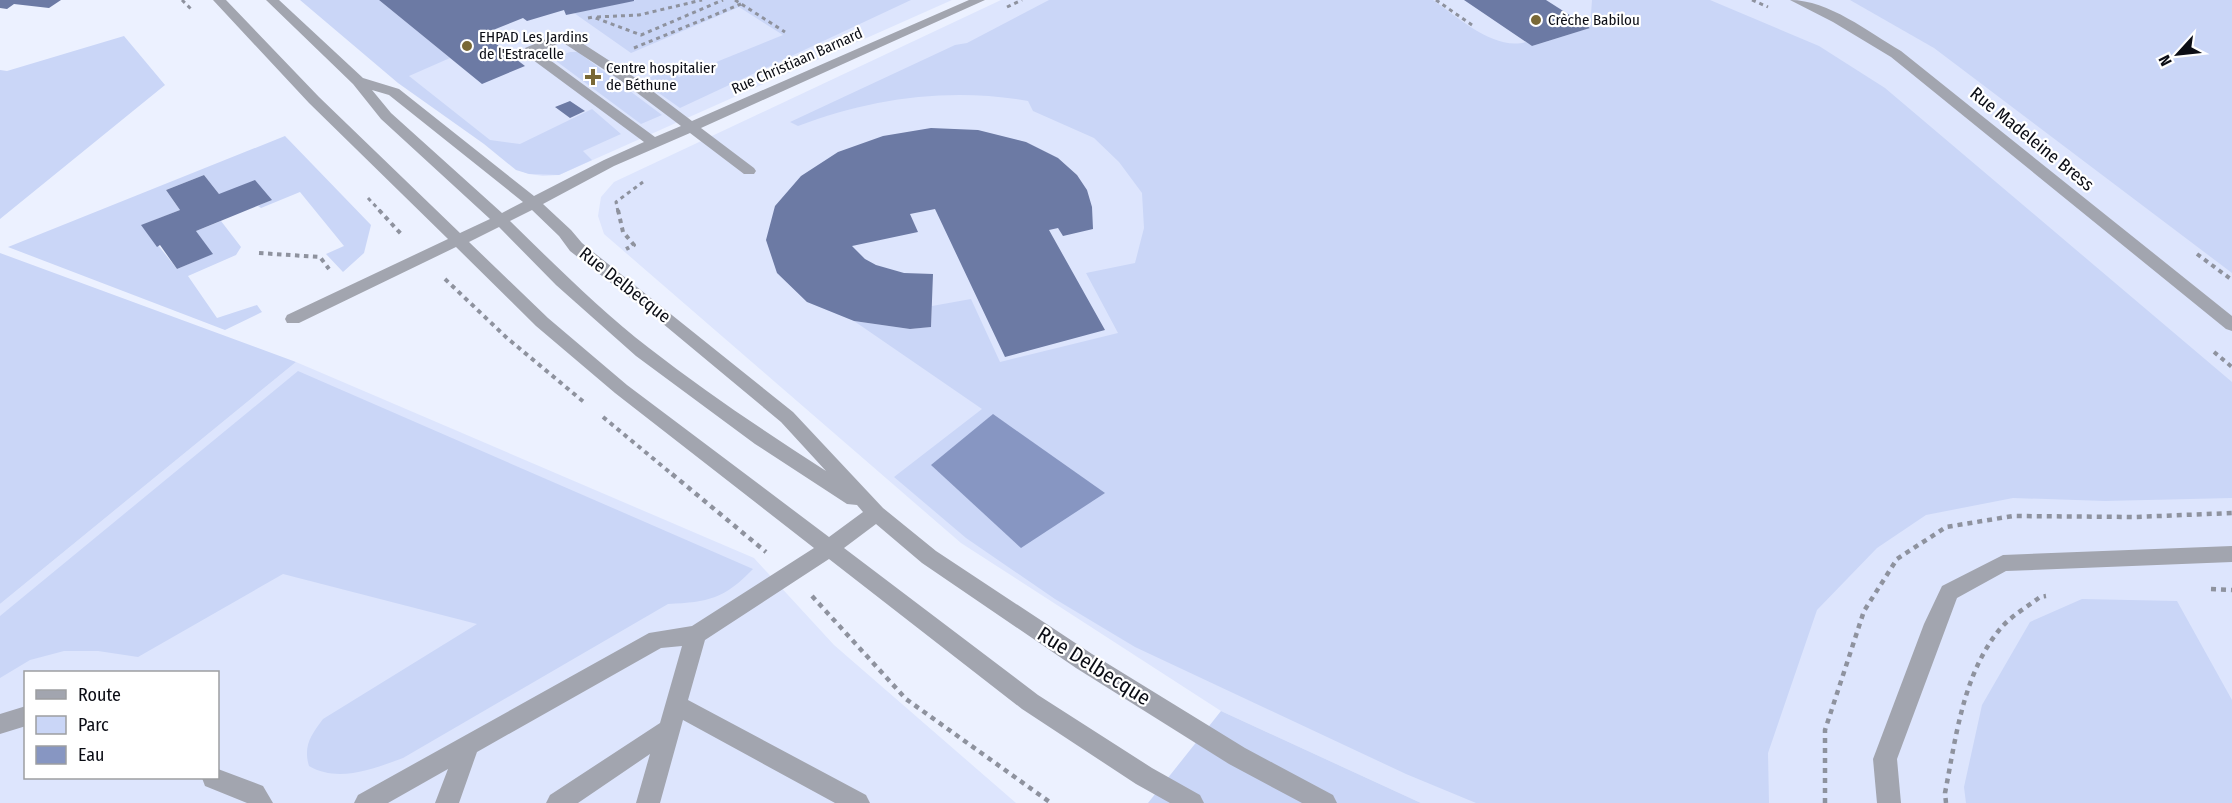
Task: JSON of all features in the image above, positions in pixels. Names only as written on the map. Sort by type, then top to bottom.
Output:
[{"type":"street","points":[[219,0],[314,100],[457,240],[542,322],[621,389],[1030,702],[1144,776],[1192,803]]},
{"type":"street","name":"Rue Delbecque","points":[[272,0],[358,81],[386,116],[501,220],[562,281],[642,352],[762,440],[876,513],[929,557],[1084,661],[1238,756],[1325,803]]},
{"type":"street","name":"Rue Christiaan Barnard","points":[[293,319],[501,220],[609,163],[979,0]]},
{"type":"street","name":"Rue Madeleine Bress","points":[[1796,0],[1838,19],[1896,54],[2232,325]]},
{"type":"street","points":[[654,143],[530,51],[563,37],[626,77],[749,171]]},
{"type":"street","name":"Rue Delbecque","points":[[358,81],[394,92],[532,202],[565,233],[576,247],[787,417],[876,513]]},
{"type":"street","points":[[366,803],[657,639],[696,635],[792,574],[876,513]]},
{"type":"street","points":[[1889,803],[1885,759],[1949,592],[2003,563],[2232,554]]},
{"type":"street","points":[[648,803],[696,635]]},
{"type":"street","points":[[676,705],[858,803]]},
{"type":"street","points":[[0,724],[24,717]]},
{"type":"street","points":[[558,803],[669,729]]},
{"type":"street","points":[[447,803],[468,746]]},
{"type":"street","points":[[218,779],[255,794],[261,803]]},
{"type":"path","points":[[592,25],[584,19],[639,15],[680,3],[702,0]]},
{"type":"path","points":[[593,17],[641,35],[723,0]]},
{"type":"path","points":[[735,0],[785,32]]},
{"type":"path","points":[[1436,0],[1473,25]]},
{"type":"path","points":[[628,51],[741,4]]},
{"type":"path","points":[[259,253],[320,257],[348,292]]},
{"type":"path","points":[[792,574],[906,699],[1051,803]]},
{"type":"path","points":[[2206,590],[2232,590]]},
{"type":"path","points":[[1946,803],[1945,793],[1959,724],[1976,666],[2000,628],[2040,597],[2050,595]]},
{"type":"shaded area","name":"Centre hospitalier de Béthune","points":[[312,0],[952,0],[559,175],[543,176],[516,169]]},
{"type":"shaded area","points":[[1001,0],[2232,0],[2232,803],[1421,803],[1221,711],[961,543],[604,234],[598,216],[601,197],[614,182]]},
{"type":"shaded area","points":[[296,362],[754,558],[834,645],[1016,803],[0,803],[0,604]]},
{"type":"green space","points":[[300,0],[379,0],[450,58],[409,76],[490,140],[520,144],[592,109],[621,134],[583,151],[592,160],[559,175],[529,174],[516,170],[484,144],[398,83]]},
{"type":"green space","points":[[636,0],[911,0],[680,108],[643,82],[667,67],[679,77],[783,35],[739,7],[631,53],[574,13]]},
{"type":"green space","points":[[1049,0],[1433,0],[1489,37],[1501,42],[1526,42],[1532,46],[1590,28],[1592,0],[1710,0],[1819,46],[1885,88],[2232,382],[2232,498],[2105,501],[2013,498],[1926,515],[1877,548],[1817,610],[1768,753],[1769,803],[1476,803],[1406,774],[1135,647],[1055,599],[966,538],[894,477],[982,409],[854,321],[910,329],[931,327],[932,306],[971,299],[1000,362],[1118,333],[1086,273],[1135,263],[1144,228],[1142,193],[1119,162],[1094,138],[1033,111],[1028,101],[970,95],[940,95],[854,108],[798,126],[790,122],[955,45],[967,43]]},
{"type":"green space","points":[[1850,0],[2232,0],[2232,273],[1934,48]]},
{"type":"green space","points":[[124,36],[165,85],[0,219],[0,70],[7,71]]},
{"type":"green space","points":[[578,52],[662,115],[641,124],[556,61],[556,57]]},
{"type":"green space","points":[[285,136],[371,225],[364,253],[343,272],[326,254],[344,246],[300,192],[261,208],[258,206],[271,200],[219,194],[204,175],[166,190],[180,210],[142,225],[177,269],[212,254],[196,231],[221,221],[241,247],[236,255],[188,276],[217,318],[257,305],[262,312],[225,330],[8,247]]},
{"type":"green space","points":[[0,253],[296,362],[0,604]]},
{"type":"green space","points":[[298,371],[753,569],[733,587],[715,597],[694,602],[668,604],[403,758],[368,770],[344,774],[320,771],[309,766],[307,752],[309,741],[323,719],[477,624],[283,574],[138,657],[98,651],[64,651],[30,660],[0,678],[0,616]]},
{"type":"green space","points":[[2082,599],[2177,601],[2232,700],[2232,803],[1966,803],[1964,787],[1982,705],[2030,622]]},
{"type":"green space","points":[[1221,711],[1421,803],[1148,803]]},
{"type":"water","points":[[993,414],[1105,493],[1021,548],[931,465]]},
{"type":"building","points":[[0,0],[61,0],[49,8],[14,4],[7,9],[0,8]]},
{"type":"building","name":"EHPAD Les Jardins de l'Estracelle","points":[[379,0],[634,1],[566,15],[564,10],[527,21],[523,18],[483,34],[525,66],[482,84]]},
{"type":"building","name":"Crèche Babilou","points":[[1464,0],[1546,0],[1590,28],[1532,46]]},
{"type":"building","points":[[570,101],[585,111],[570,118],[555,107]]},
{"type":"building","points":[[931,128],[978,130],[1026,142],[1058,158],[1077,175],[1087,190],[1092,207],[1093,229],[1063,236],[1058,228],[1049,230],[1105,330],[1005,357],[935,209],[910,214],[918,232],[852,246],[865,259],[876,265],[904,273],[933,274],[931,327],[910,329],[854,321],[807,302],[777,273],[766,240],[775,206],[801,176],[838,152],[883,136]]},
{"type":"building","points":[[204,175],[219,194],[255,180],[272,200],[196,231],[213,254],[177,269],[160,245],[157,247],[141,225],[180,210],[166,190]]},
{"type":"place","name":"Crèche Babilou","points":[[1536,20]]},
{"type":"place","name":"EHPAD Les Jardins de l'Estracelle","points":[[467,46]]},
{"type":"place","name":"Centre hospitalier de Béthune","points":[[593,77]]}]
